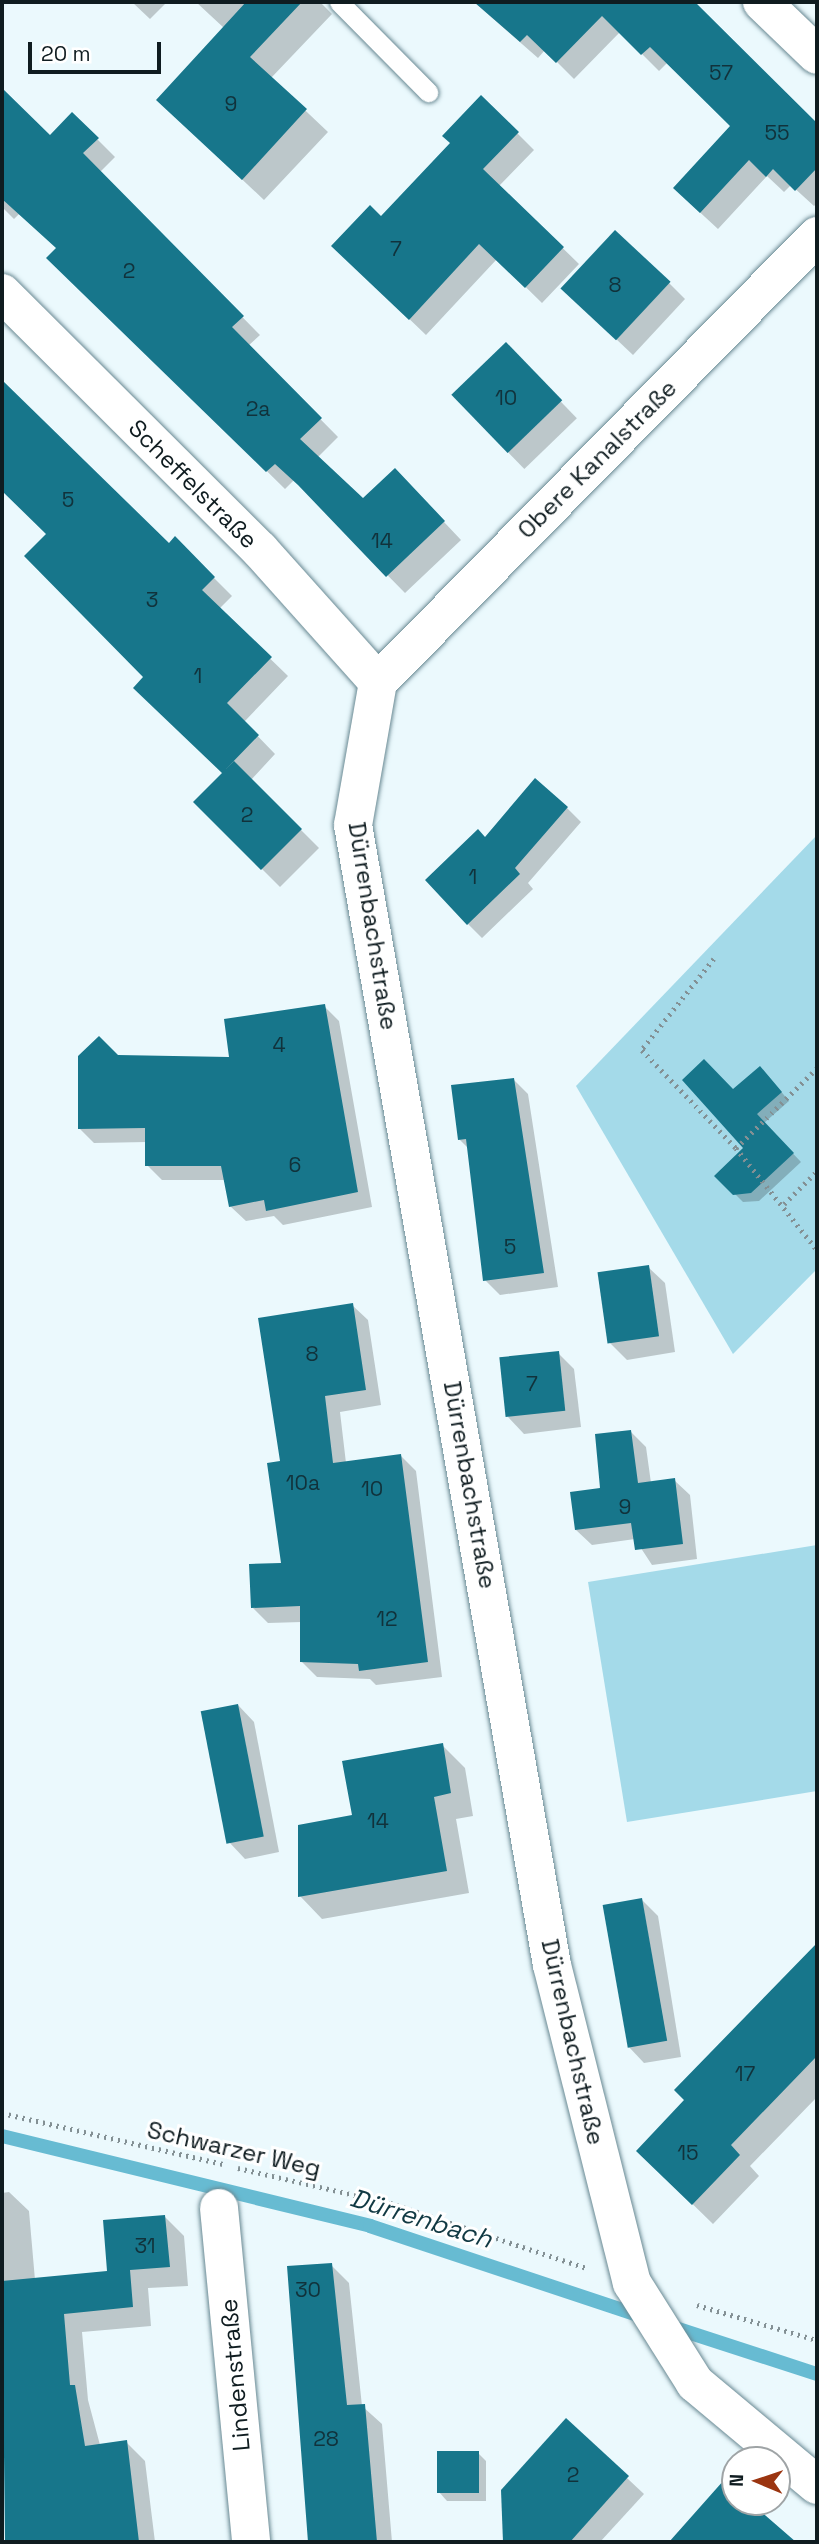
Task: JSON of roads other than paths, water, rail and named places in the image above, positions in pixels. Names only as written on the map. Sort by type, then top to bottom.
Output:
[{"type":"street","points":[[762,2],[817,55]]},
{"type":"street","name":"Obere Kanalstraße","points":[[377,682],[817,236]]},
{"type":"street","name":"Scheffelstraße","points":[[2,293],[260,550],[377,682]]},
{"type":"street","name":"Dürrenbachstraße","points":[[377,682],[352,825],[552,1965],[632,2283],[695,2383],[817,2485]]},
{"type":"street","name":"Lindenstraße","points":[[219,2208],[251,2542]]},
{"type":"lane","points":[[339,2],[429,92]]},
{"type":"waterway","name":"Dürrenbach","points":[[2,2136],[370,2226],[643,2317]]},
{"type":"waterway","name":"Dürrenbach","points":[[669,2326],[817,2374]]}]
